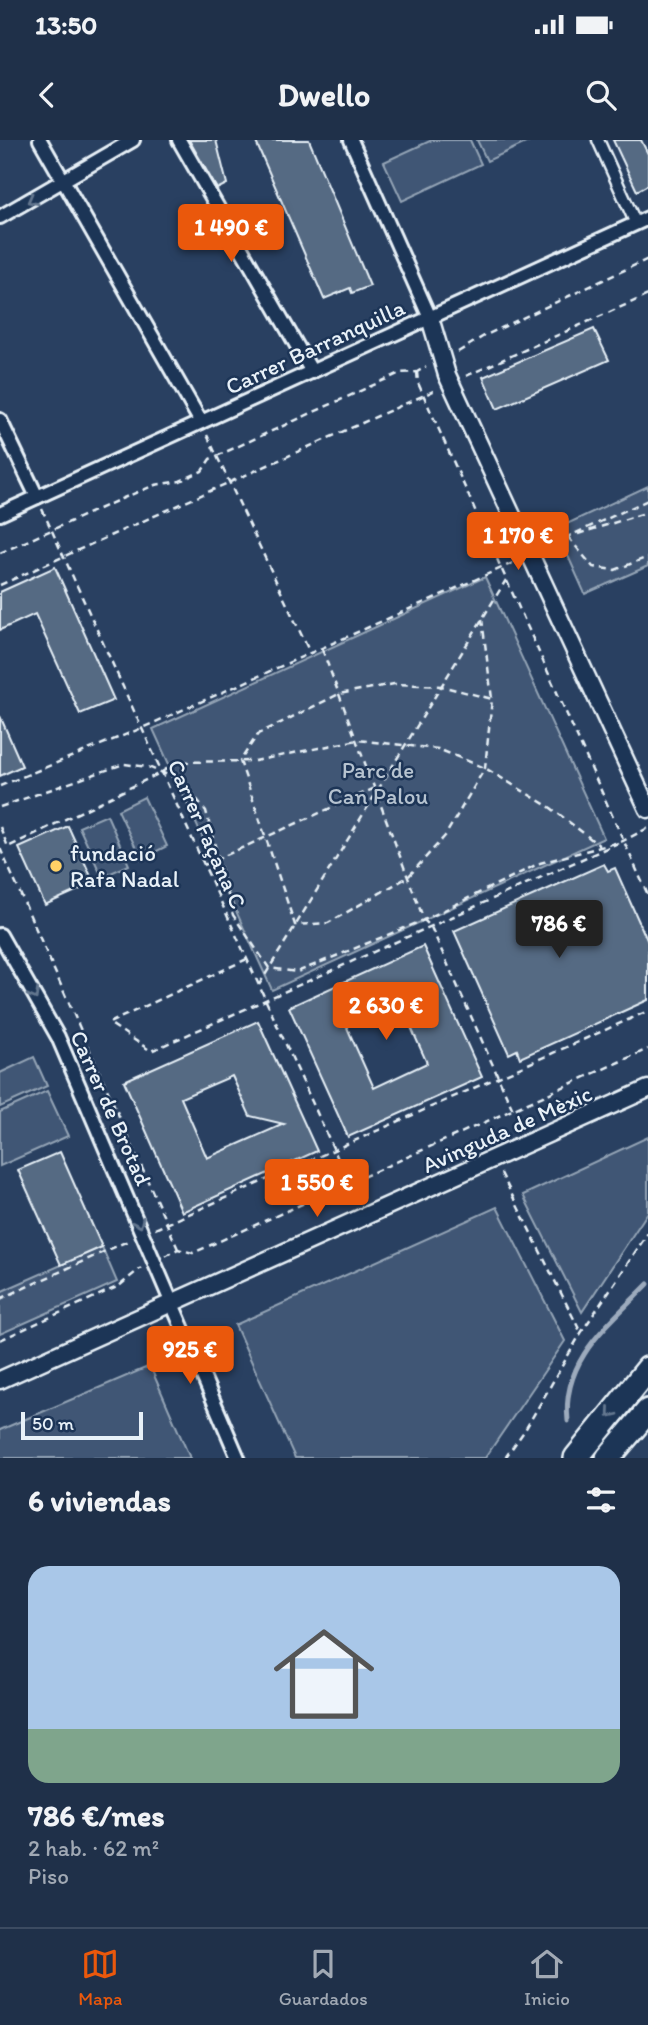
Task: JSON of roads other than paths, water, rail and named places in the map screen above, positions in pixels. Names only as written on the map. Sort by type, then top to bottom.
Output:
[{"type":"highway","points":[[576,1458],[648,1369]]},
{"type":"highway","points":[[608,1458],[648,1411]]},
{"type":"street","points":[[40,140],[201,422]]},
{"type":"street","points":[[0,217],[133,140]]},
{"type":"street","points":[[179,140],[312,372]]},
{"type":"street","points":[[351,140],[430,318],[451,383],[648,809]]},
{"type":"street","points":[[598,140],[642,221]]},
{"type":"street","name":"Carrer Barranquilla","points":[[0,514],[642,221]]},
{"type":"street","points":[[0,420],[37,497]]},
{"type":"street","name":"Carrer de Brotad","points":[[0,935],[58,1037],[239,1458]]},
{"type":"street","name":"Avinguda de Mèxic","points":[[0,1380],[494,1161],[648,1089]]},
{"type":"waterway","points":[[568,1421],[568,1399],[572,1379],[580,1361],[604,1329],[648,1284]]},
{"type":"place","name":"fundació Rafa Nadal","points":[[56,866]]},
{"type":"park label","name":"Parc de Can Palou","points":[[378,783]]}]
